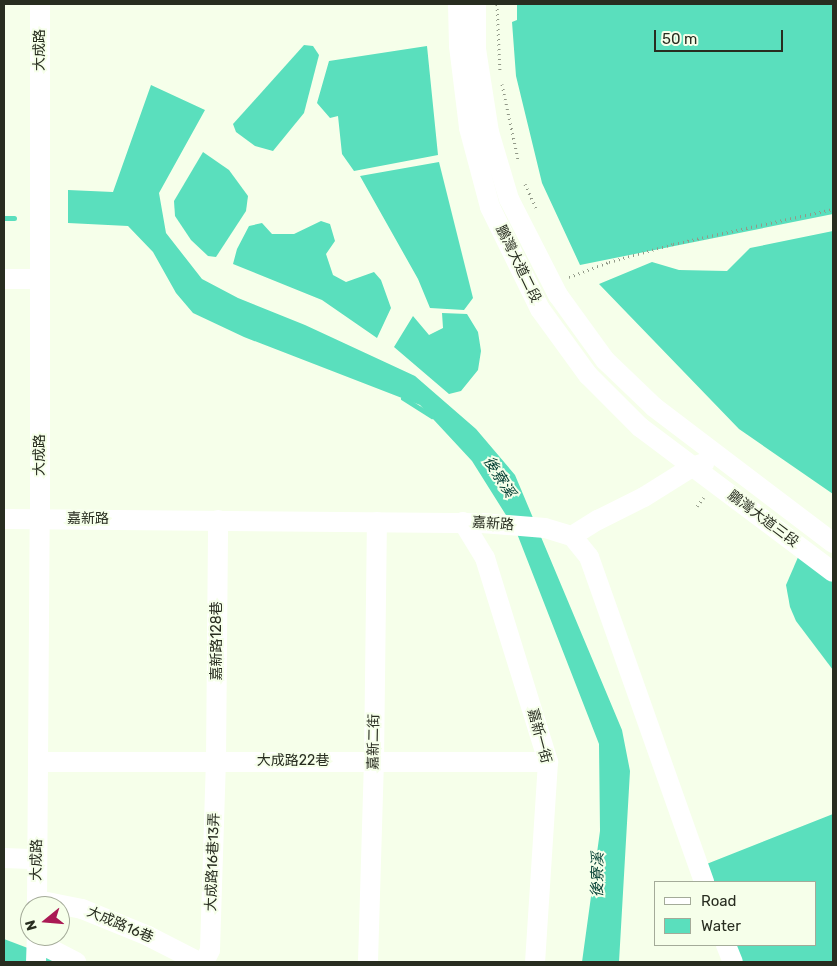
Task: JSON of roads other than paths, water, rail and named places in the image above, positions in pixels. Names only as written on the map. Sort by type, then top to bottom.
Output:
[{"type":"street","name":"大成路","points":[[37,896],[40,519],[40,4]]},
{"type":"street","name":"鵬灣大道二段","points":[[458,4],[459,46],[469,128],[490,207],[540,310],[588,375],[640,427],[692,467]]},
{"type":"street","name":"鵬灣大道二段","points":[[476,4],[476,49],[489,132],[509,199],[558,295],[605,360],[654,407],[719,458]]},
{"type":"street","points":[[4,279],[40,279]]},
{"type":"street","points":[[704,881],[589,557],[572,536],[598,520],[644,497],[692,467],[719,458]]},
{"type":"street","name":"鵬灣大道三段","points":[[719,458],[833,543]]},
{"type":"street","name":"鵬灣大道三段","points":[[692,467],[833,572]]},
{"type":"street","name":"嘉新路","points":[[4,519],[473,522],[545,528],[572,536]]},
{"type":"street","name":"嘉新路128巷","points":[[216,761],[218,520]]},
{"type":"street","name":"嘉新二街","points":[[368,962],[374,761],[377,522]]},
{"type":"street","name":"嘉新一街","points":[[473,522],[548,762],[535,962]]},
{"type":"street","name":"大成路16巷13弄","points":[[204,962],[210,950],[216,761]]},
{"type":"street","name":"大成路22巷","points":[[38,762],[548,762]]},
{"type":"street","points":[[4,858],[37,859]]},
{"type":"street","name":"大成路16巷","points":[[70,907],[82,909],[148,936],[199,962]]},
{"type":"street","points":[[726,946],[733,962]]},
{"type":"street","points":[[37,948],[76,962]]},
{"type":"water","points":[[517,4],[833,4],[833,214],[580,265],[542,183],[516,76],[512,22],[517,20]]},
{"type":"water","points":[[304,45],[313,46],[319,55],[304,113],[273,151],[255,146],[236,132],[233,124]]},
{"type":"water","points":[[427,46],[438,155],[354,171],[342,154],[338,116],[330,118],[317,103],[329,61]]},
{"type":"water","points":[[151,85],[205,110],[159,193],[166,233],[202,279],[238,298],[305,325],[415,376],[476,429],[515,475],[622,730],[630,771],[619,962],[582,962],[600,831],[599,744],[516,531],[472,461],[420,405],[244,337],[193,313],[176,293],[153,252],[128,226],[68,223],[68,190],[113,192]]},
{"type":"water","points":[[203,152],[229,170],[248,196],[246,211],[216,257],[208,256],[191,240],[175,216],[174,201]]},
{"type":"water","points":[[439,162],[473,298],[464,310],[430,308],[418,279],[360,176]]},
{"type":"water","points":[[321,221],[330,224],[335,241],[326,254],[333,275],[346,282],[374,272],[381,280],[391,308],[377,338],[322,300],[233,264],[237,249],[249,226],[262,223],[272,234],[294,234]]},
{"type":"water","points":[[833,231],[833,494],[739,429],[599,284],[652,262],[679,270],[727,271],[750,248]]},
{"type":"water","points":[[442,313],[467,314],[478,332],[481,351],[478,370],[461,391],[449,394],[394,347],[413,316],[429,335],[443,328]]},
{"type":"water","points":[[802,548],[833,570],[833,670],[796,621],[790,607],[786,585]]},
{"type":"water","points":[[833,814],[833,962],[733,962],[726,946],[817,946],[817,881],[704,881],[699,867]]},
{"type":"water","points":[[4,939],[63,962],[4,962]]},
{"type":"waterway","name":"後寮溪","points":[[4,218],[14,218]]},
{"type":"waterway","name":"後寮溪","points":[[403,398],[432,416]]}]
